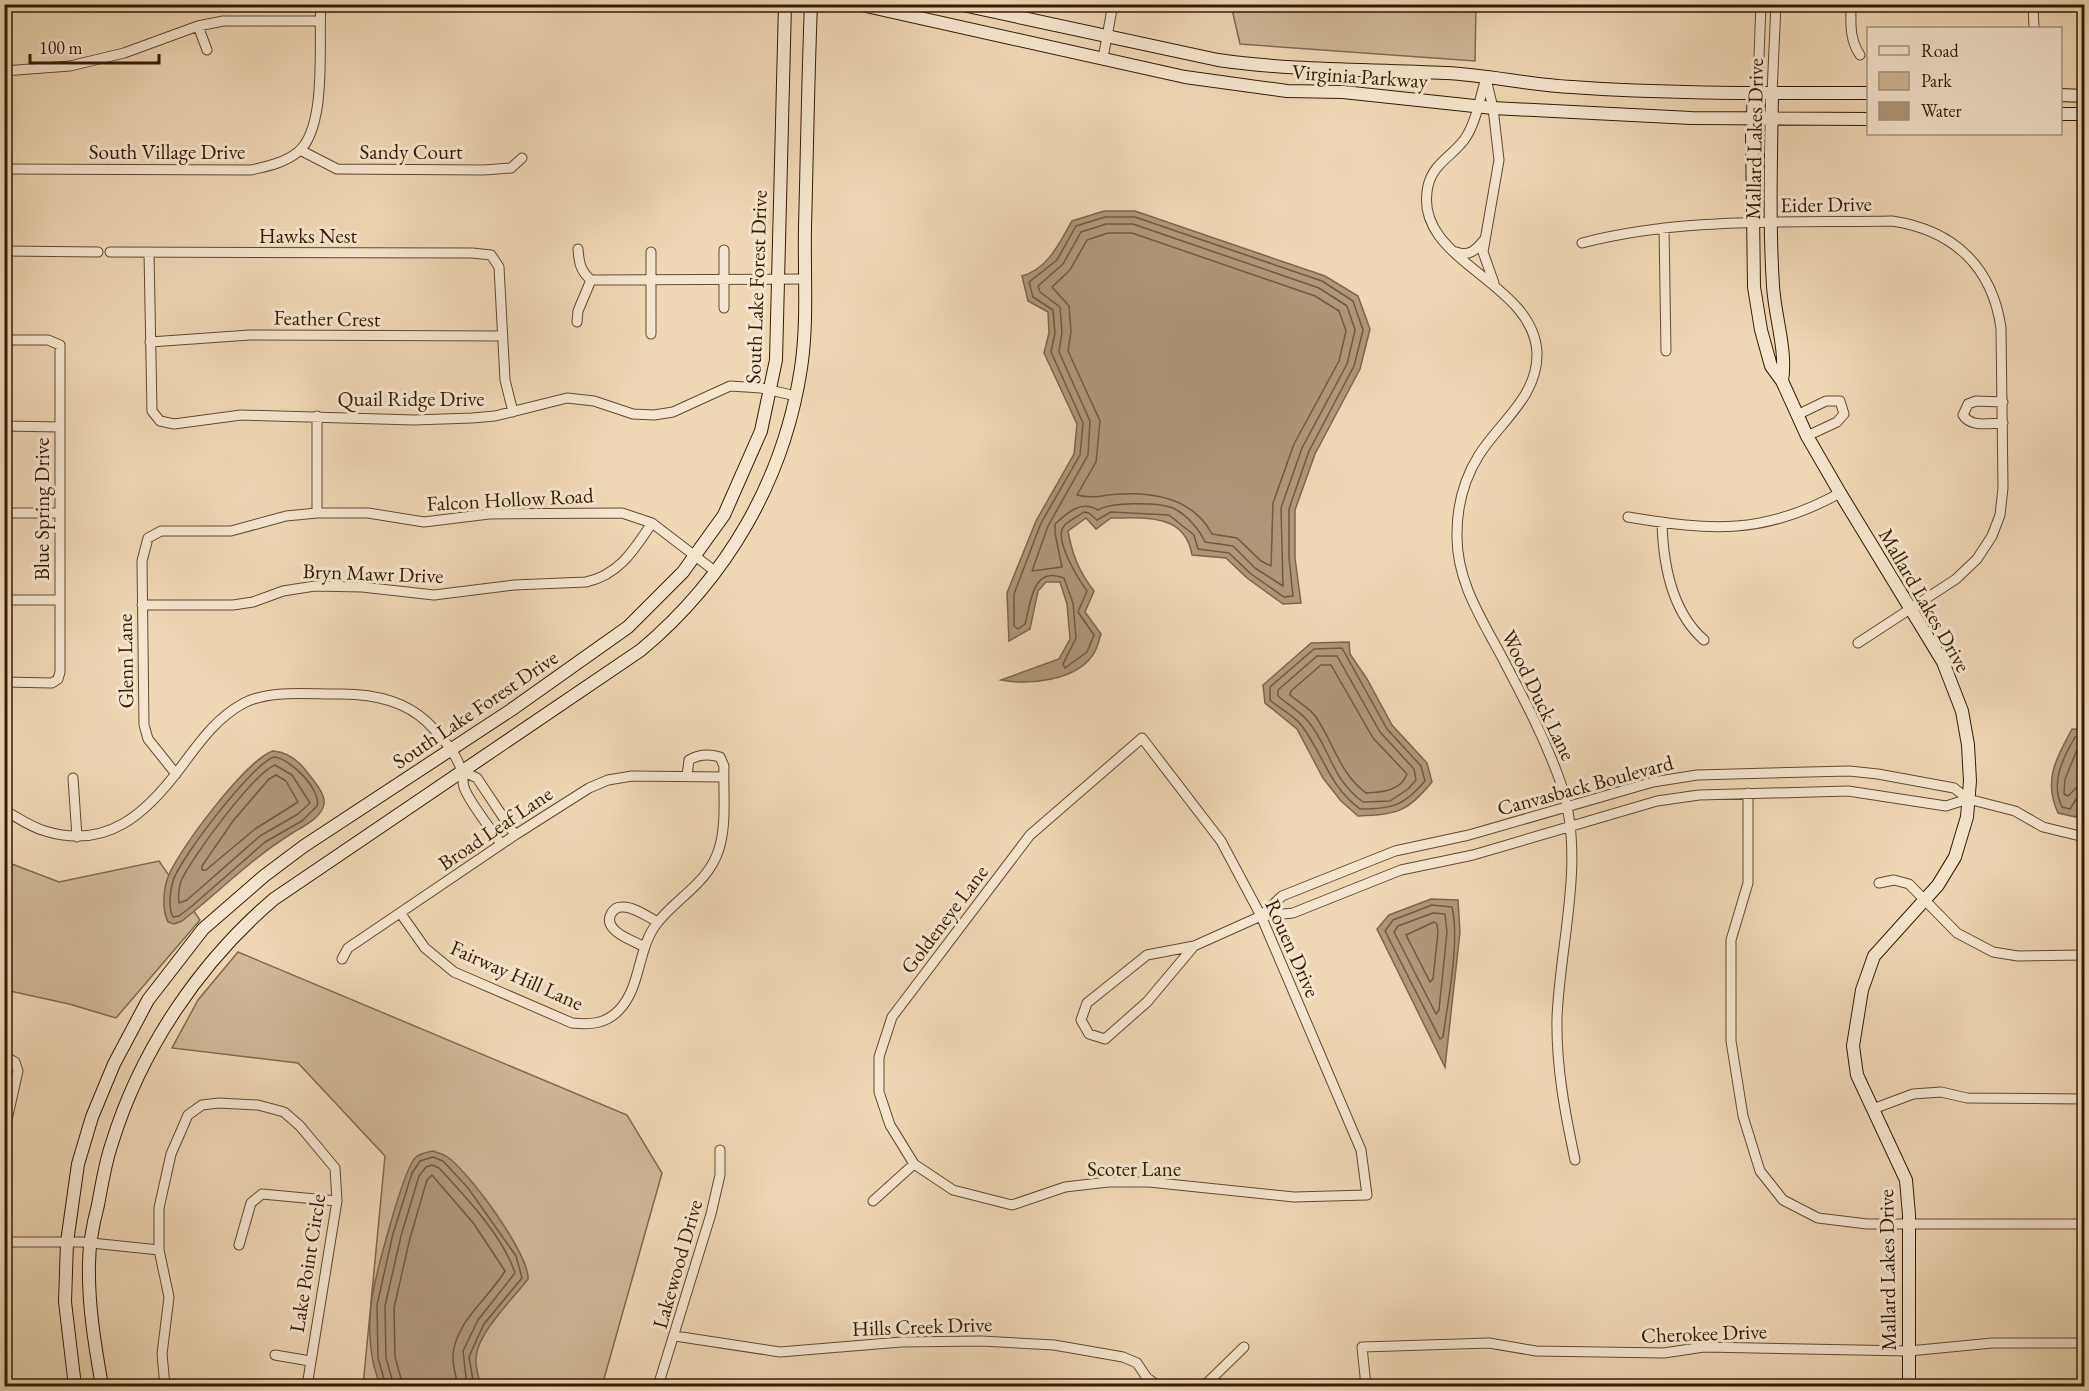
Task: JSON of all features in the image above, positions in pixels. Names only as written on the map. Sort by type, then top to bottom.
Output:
[{"type":"main road","name":"South Lake Forest Drive","points":[[75,1386],[65,1302],[68,1242],[78,1164],[92,1117],[114,1064],[148,1000],[203,929],[264,876],[304,846],[451,749],[628,627],[667,591],[695,557],[713,533],[739,485],[758,439],[772,391],[776,360],[785,4]]},
{"type":"main road","name":"South Lake Forest Drive","points":[[102,1386],[91,1315],[90,1242],[106,1161],[122,1114],[161,1034],[203,972],[231,938],[274,899],[641,650],[683,612],[716,572],[745,530],[778,457],[796,396],[803,343],[811,4]]},
{"type":"main road","name":"Virginia Parkway","points":[[857,4],[1236,85],[1342,92],[1493,108],[1754,119],[1867,118]]},
{"type":"main road","name":"Virginia Parkway","points":[[958,4],[1218,60],[1255,65],[1386,73],[1446,73],[1572,87],[1755,93],[1867,93]]},
{"type":"main road","name":"Mallard Lakes Drive","points":[[1755,93],[1752,135],[1754,287],[1761,330],[1771,366],[1782,381],[1807,436],[1840,493],[1943,662],[1962,711],[1969,754],[1967,817],[1955,857],[1938,885],[1874,956],[1862,990],[1853,1046],[1857,1075],[1906,1180],[1909,1225],[1909,1386]]},
{"type":"main road","name":"Mallard Lakes Drive","points":[[1772,93],[1772,223],[1777,326],[1785,363],[1782,381]]},
{"type":"main road","points":[[2062,95],[2085,96]]},
{"type":"main road","points":[[2062,114],[2085,114]]},
{"type":"street","points":[[300,150],[314,121],[318,99],[321,4]]},
{"type":"street","points":[[1103,58],[1113,4]]},
{"type":"street","points":[[1755,93],[1758,82],[1761,4]]},
{"type":"street","name":"Mallard Lakes Drive","points":[[1772,93],[1776,4]]},
{"type":"street","points":[[1851,4],[1853,45],[1860,55]]},
{"type":"street","points":[[2033,4],[2034,27]]},
{"type":"street","points":[[4,71],[70,66],[124,53],[198,26],[223,21],[320,21]]},
{"type":"street","points":[[198,26],[207,50]]},
{"type":"street","name":"Wood Duck Lane","points":[[1486,78],[1463,142],[1437,165],[1428,186],[1429,219],[1435,231],[1451,250],[1495,285],[1528,320],[1537,352],[1535,369],[1525,397],[1480,453],[1468,475],[1458,516],[1460,566],[1466,587],[1540,729],[1567,807],[1572,867],[1557,1020],[1559,1071],[1575,1160]]},
{"type":"street","name":"Wood Duck Lane","points":[[1486,78],[1493,108],[1498,160],[1484,240],[1484,258],[1495,285]]},
{"type":"street","name":"Sandy Court","points":[[300,150],[337,169],[511,168],[522,158]]},
{"type":"street","name":"South Village Drive","points":[[4,169],[251,170],[284,162],[300,150]]},
{"type":"street","name":"Eider Drive","points":[[1582,243],[1623,232],[1709,223],[1892,221],[1934,231],[1959,247],[1982,274],[2000,316],[2003,402],[2002,502],[1992,536],[1966,570],[1858,643]]},
{"type":"street","points":[[1664,228],[1666,351]]},
{"type":"street","points":[[1451,250],[1468,253],[1474,251],[1484,240]]},
{"type":"street","points":[[578,249],[579,264],[584,274],[591,280],[805,279]]},
{"type":"street","points":[[724,250],[724,308]]},
{"type":"street","points":[[4,251],[98,252]]},
{"type":"street","name":"Hawks Nest","points":[[110,252],[472,253],[491,255],[500,267],[503,336]]},
{"type":"street","points":[[149,252],[152,411],[162,422],[158,432]]},
{"type":"street","points":[[651,252],[651,334]]},
{"type":"street","points":[[577,322],[578,311],[591,280]]},
{"type":"street","name":"Feather Crest","points":[[150,342],[250,335],[503,336]]},
{"type":"street","points":[[503,336],[504,380],[513,412]]},
{"type":"street","name":"Blue Spring Drive","points":[[4,340],[56,341],[60,345],[58,679],[51,683],[4,682]]},
{"type":"street","name":"Quail Ridge Drive","points":[[162,422],[174,424],[241,415],[472,418],[513,412],[567,398],[594,401],[633,414],[654,415],[673,412],[730,386],[796,396]]},
{"type":"street","points":[[1797,415],[1833,399],[1840,401],[1843,406],[1844,414],[1838,422],[1807,436]]},
{"type":"street","points":[[2002,423],[1975,424],[1966,420],[1963,415],[1968,404],[1976,401],[2003,402]]},
{"type":"street","points":[[317,416],[317,513]]},
{"type":"street","points":[[4,426],[59,427]]},
{"type":"street","points":[[1628,517],[1715,527],[1756,525],[1797,515],[1840,493]]},
{"type":"street","name":"Falcon Hollow Road","points":[[148,538],[161,531],[231,531],[286,516],[317,513],[384,514],[424,522],[475,514],[608,512],[633,516],[652,523],[716,572]]},
{"type":"street","points":[[4,513],[59,513]]},
{"type":"street","points":[[1662,522],[1663,553],[1674,595],[1687,620],[1704,639]]},
{"type":"street","name":"Bryn Mawr Drive","points":[[142,605],[233,605],[253,602],[283,591],[315,586],[362,587],[434,596],[514,585],[586,582],[604,576],[620,566],[652,523]]},
{"type":"street","name":"Glenn Lane","points":[[148,538],[142,561],[144,724],[148,740],[176,774]]},
{"type":"street","points":[[4,600],[59,600]]},
{"type":"street","points":[[4,810],[43,831],[77,837],[105,833],[133,818],[176,774],[216,723],[246,702],[268,696],[337,694],[393,701],[419,715],[451,749],[462,771],[464,788],[501,844]]},
{"type":"street","name":"Rouen Drive","points":[[1142,738],[1221,841],[1261,916],[1360,1150],[1367,1195]]},
{"type":"street","name":"Goldeneye Lane","points":[[914,1164],[890,1125],[879,1092],[879,1057],[892,1017],[1030,835],[1142,738]]},
{"type":"street","points":[[658,922],[626,907],[617,908],[610,914],[609,923],[614,931],[645,947],[658,922],[702,879],[713,865],[723,831],[723,777],[720,757],[701,755],[689,760],[687,776]]},
{"type":"street","points":[[462,771],[477,778],[514,835]]},
{"type":"street","name":"Canvasback Boulevard","points":[[1261,916],[1282,896],[1395,851],[1469,836],[1653,782],[1697,775],[1849,771],[1878,774],[1954,788],[1968,799],[2015,812],[2043,827],[2085,837]]},
{"type":"street","name":"Broad Leaf Lane","points":[[342,959],[348,948],[514,835],[589,788],[608,780],[632,776],[723,777]]},
{"type":"street","points":[[73,778],[77,837]]},
{"type":"street","name":"Canvasback Boulevard","points":[[1194,946],[1147,1002],[1105,1039],[1089,1034],[1081,1020],[1088,1003],[1147,955],[1194,946],[1261,916],[1293,913],[1401,870],[1473,855],[1657,801],[1699,795],[1848,791],[1946,806],[1968,799]]},
{"type":"street","points":[[1748,793],[1748,883],[1731,940],[1731,1041],[1743,1116],[1760,1171],[1783,1200],[1818,1218],[1867,1224],[1909,1225],[2085,1224]]},
{"type":"street","points":[[1879,883],[1894,880],[1909,884],[1958,933],[1993,952],[2018,956],[2085,955]]},
{"type":"street","name":"Fairway Hill Lane","points":[[401,914],[425,948],[454,972],[572,1023],[586,1025],[605,1020],[626,1002],[645,947]]},
{"type":"street","points":[[4,1056],[15,1062],[18,1079],[4,1132]]},
{"type":"street","points":[[1873,1108],[1912,1094],[1941,1092],[1967,1098],[2085,1099]]},
{"type":"street","name":"Lake Point Circle","points":[[165,1386],[162,1354],[169,1297],[159,1250],[159,1208],[171,1154],[183,1122],[202,1105],[258,1105],[284,1112],[300,1126],[335,1168],[337,1201],[310,1361],[308,1386]]},
{"type":"street","name":"Lakewood Drive","points":[[658,1386],[711,1214],[720,1175],[720,1150]]},
{"type":"street","points":[[873,1201],[914,1164]]},
{"type":"street","name":"Scoter Lane","points":[[914,1164],[953,1190],[1012,1205],[1065,1187],[1108,1182],[1149,1182],[1294,1197],[1367,1195]]},
{"type":"street","points":[[239,1245],[251,1203],[262,1194],[337,1201]]},
{"type":"street","points":[[4,1242],[90,1242],[159,1250]]},
{"type":"street","name":"Hills Creek Drive","points":[[675,1336],[773,1352],[901,1342],[981,1341],[1054,1345],[1123,1357],[1137,1363],[1147,1378],[1159,1386]]},
{"type":"street","name":"Cherokee Drive","points":[[1366,1386],[1362,1347],[1489,1343],[1536,1351],[1664,1353],[1704,1347],[1909,1351],[1992,1343],[2085,1343]]},
{"type":"street","points":[[1204,1386],[1244,1347]]},
{"type":"street","points":[[275,1354],[310,1361]]},
{"type":"green space","points":[[1231,5],[1476,5],[1475,61],[1240,44]]},
{"type":"green space","points":[[4,861],[59,882],[159,861],[200,920],[116,1018],[69,1004],[5,990]]},
{"type":"green space","points":[[238,952],[627,1115],[662,1173],[602,1386],[363,1386],[385,1156],[298,1063],[172,1048],[198,1000]]},
{"type":"water","points":[[1104,211],[1135,211],[1325,276],[1358,296],[1370,329],[1360,369],[1315,454],[1295,510],[1295,558],[1301,603],[1283,604],[1247,578],[1226,558],[1192,555],[1188,541],[1181,532],[1162,521],[1111,518],[1096,529],[1086,518],[1068,531],[1077,562],[1094,591],[1085,612],[1101,634],[1095,651],[1084,664],[1063,676],[1024,682],[1001,680],[1059,659],[1070,639],[1067,604],[1060,582],[1046,582],[1038,591],[1030,629],[1009,641],[1007,593],[1036,521],[1074,454],[1077,424],[1044,353],[1049,333],[1048,312],[1028,301],[1022,276],[1046,261],[1058,246],[1072,221]]},
{"type":"water","points":[[1349,642],[1350,654],[1367,679],[1392,725],[1427,763],[1432,782],[1408,806],[1392,813],[1358,816],[1341,801],[1323,778],[1297,729],[1265,703],[1263,685],[1311,643]]},
{"type":"water","points":[[2072,729],[2084,730],[2084,792],[2076,817],[2058,813],[2052,790],[2053,770]]},
{"type":"water","points":[[273,751],[288,755],[304,768],[321,792],[324,800],[323,809],[312,821],[265,852],[182,921],[174,924],[168,922],[164,894],[166,882],[174,864],[199,827],[231,787],[261,758]]},
{"type":"water","points":[[1431,899],[1458,900],[1460,932],[1445,1067],[1377,929],[1389,915]]},
{"type":"water","points":[[433,1151],[446,1156],[456,1164],[482,1195],[509,1233],[526,1267],[528,1279],[482,1338],[476,1361],[481,1386],[381,1386],[374,1367],[370,1336],[371,1305],[377,1275],[389,1227],[410,1166],[416,1157]]}]
